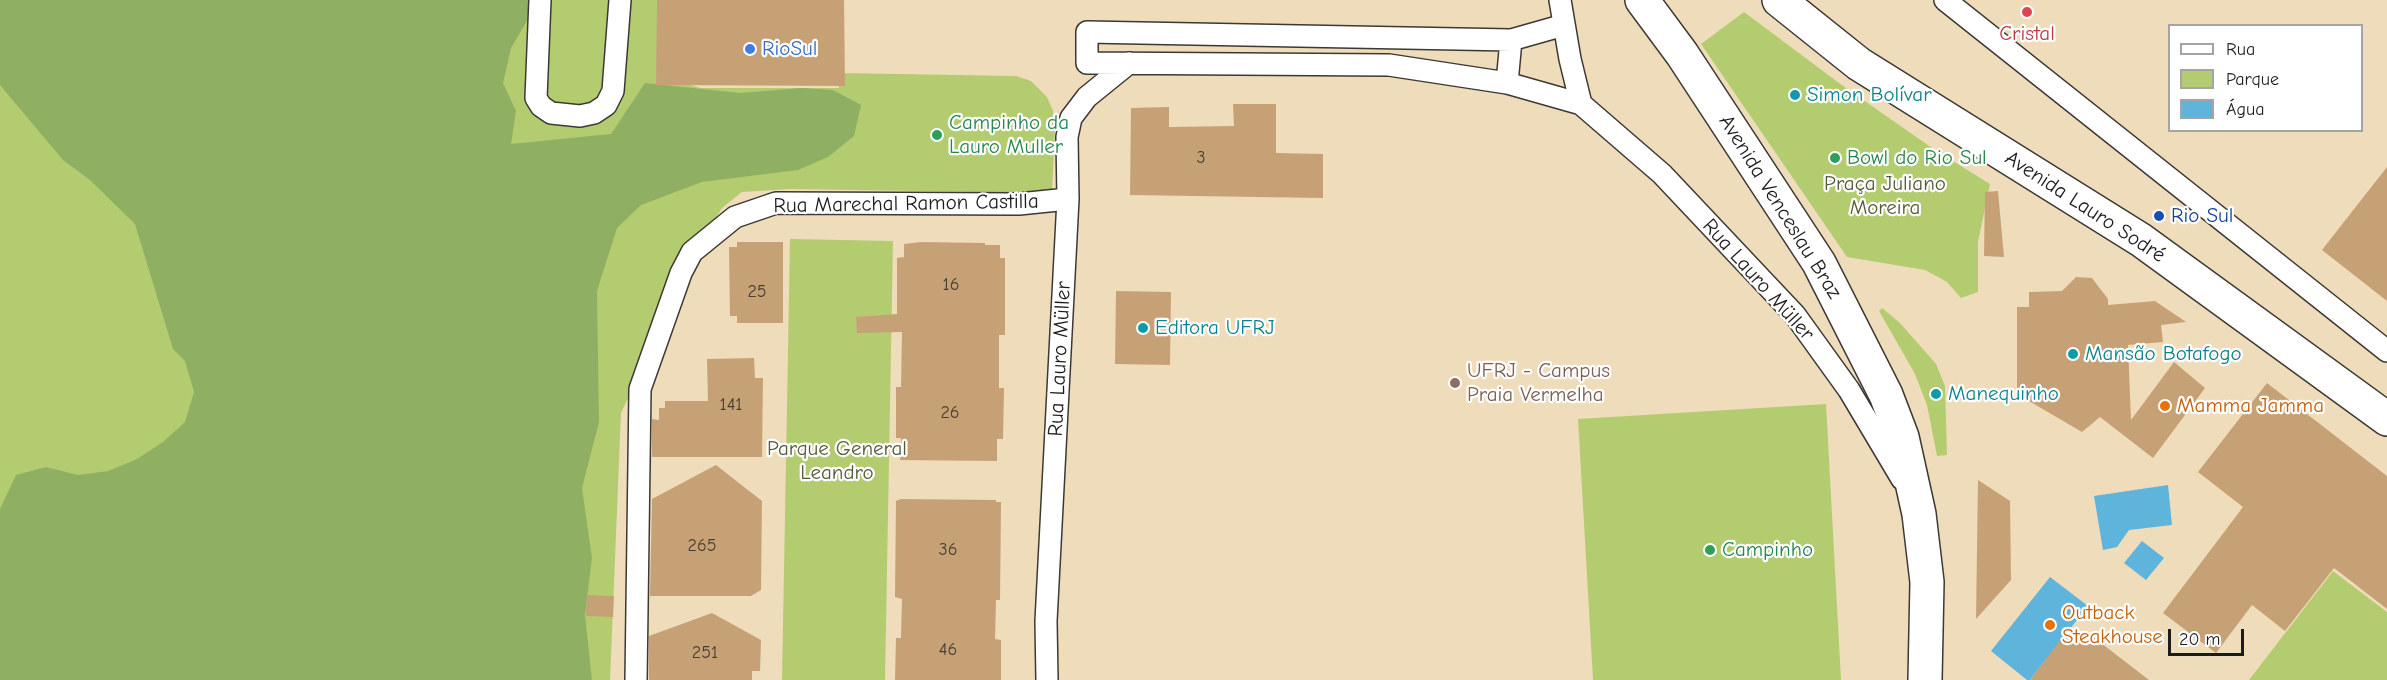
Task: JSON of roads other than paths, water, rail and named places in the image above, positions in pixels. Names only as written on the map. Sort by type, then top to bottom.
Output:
[{"type":"highway","name":"Avenida Venceslau Braz","points":[[1642,0],[1682,54],[1818,263],[1886,396],[1902,437],[1919,514],[1927,582],[1925,680]]},
{"type":"highway","name":"Avenida Lauro Sodré","points":[[1779,0],[1859,64],[2141,240],[2387,419]]},
{"type":"street","points":[[540,0],[536,98],[541,106],[551,113],[580,116],[594,113],[606,105],[614,91],[621,24],[620,0]]},
{"type":"street","points":[[1560,0],[1581,104]]},
{"type":"street","points":[[1945,0],[2387,351]]},
{"type":"street","name":"Rua Lauro Müller","points":[[1564,25],[1511,39],[1087,32],[1087,63],[1352,65],[1426,69],[1507,83],[1581,104],[1662,174],[1795,315],[1849,390],[1887,450],[1919,514]]},
{"type":"street","points":[[1352,38],[1352,65]]},
{"type":"street","points":[[1507,83],[1511,39]]},
{"type":"street","name":"Rua Lauro Müller","points":[[1047,680],[1046,621],[1068,199],[1066,137],[1071,118],[1087,98],[1129,63]]},
{"type":"street","name":"Rua Marechal Ramon Castilla","points":[[636,680],[640,389],[681,273],[692,252],[735,217],[776,203],[1019,204],[1068,199]]},
{"type":"water","points":[[2168,485],[2172,525],[2129,530],[2117,547],[2103,550],[2094,496]]},
{"type":"water","points":[[2142,541],[2164,558],[2146,580],[2124,563]]},
{"type":"water","points":[[2050,577],[2088,606],[2030,680],[2027,680],[1991,651]]},
{"type":"place","name":"Cristal","points":[[2027,12]]},
{"type":"place","name":"RioSul","points":[[750,49]]},
{"type":"place","name":"Simon Bolívar","points":[[1795,95]]},
{"type":"place","name":"Campinho da Lauro Muller","points":[[937,135]]},
{"type":"place","name":"Bowl do Rio Sul","points":[[1835,158]]},
{"type":"place","name":"Rio Sul","points":[[2159,216]]},
{"type":"place","name":"Editora UFRJ","points":[[1143,328]]},
{"type":"place","name":"Mansão Botafogo","points":[[2073,354]]},
{"type":"place","name":"UFRJ - Campus Praia Vermelha","points":[[1455,383]]},
{"type":"place","name":"Manequinho","points":[[1936,394]]},
{"type":"place","name":"Mamma Jamma","points":[[2165,406]]},
{"type":"place","name":"Campinho","points":[[1710,550]]},
{"type":"place","name":"Outback Steakhouse","points":[[2050,625]]},
{"type":"park label","name":"Praça Juliano Moreira","points":[[1885,196]]},
{"type":"park label","name":"Parque General Leandro","points":[[837,461]]}]
